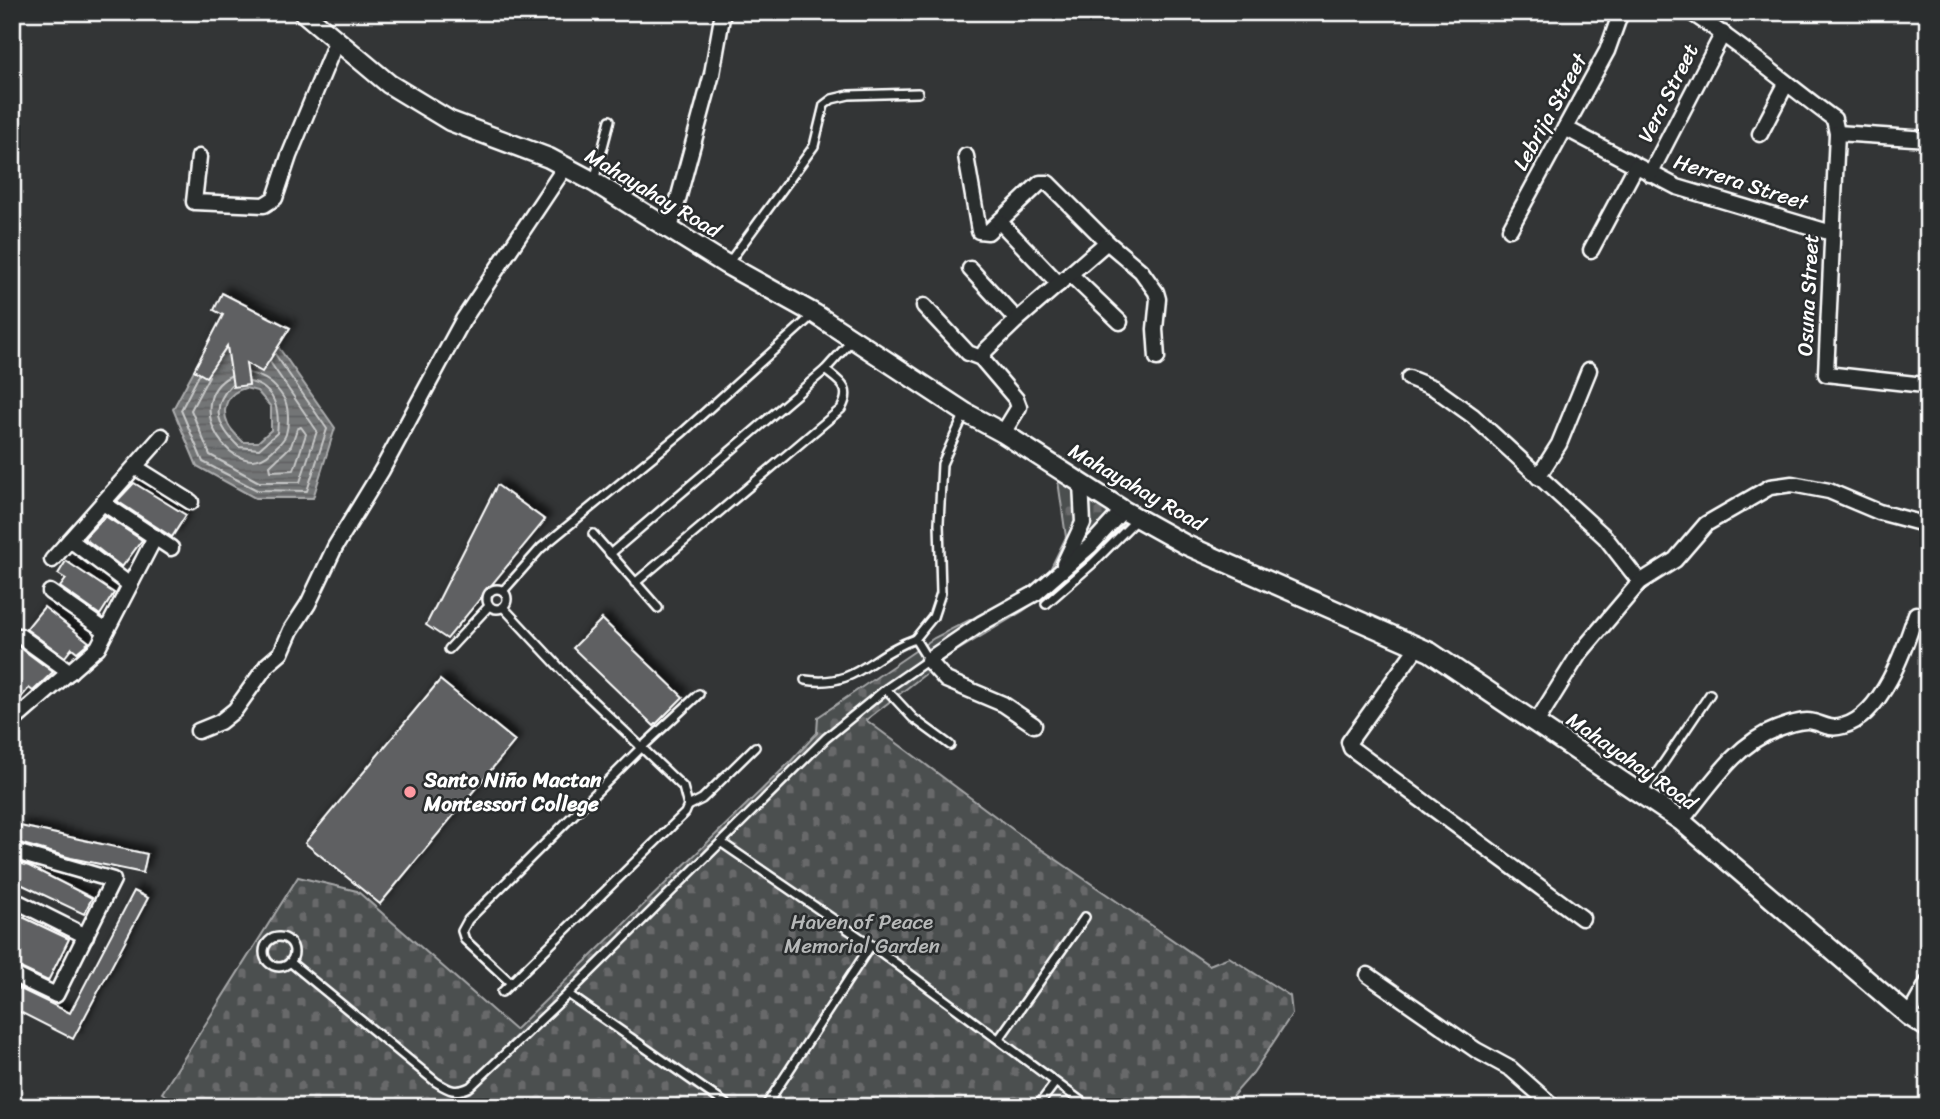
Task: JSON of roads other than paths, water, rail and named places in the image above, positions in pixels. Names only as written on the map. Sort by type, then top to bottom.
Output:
[{"type":"street","name":"Mahayahay Road","points":[[303,12],[388,84],[450,121],[565,167],[594,182],[727,265],[854,338],[966,413],[1003,433],[1131,514],[1186,545],[1418,646],[1643,793],[1681,821],[1909,1016],[1928,1028]]},
{"type":"street","points":[[670,229],[712,74],[723,12]]},
{"type":"street","name":"Lebrija Street","points":[[1510,229],[1607,51],[1621,12]]},
{"type":"street","points":[[1690,12],[1724,33],[1786,85],[1834,119],[1837,133],[1928,139]]},
{"type":"street","name":"Vera Street","points":[[1650,174],[1724,33]]},
{"type":"street","points":[[199,157],[194,202],[264,205],[275,198],[289,156],[336,41]]},
{"type":"street","points":[[1760,134],[1786,85]]},
{"type":"street","name":"Herrera Street","points":[[1565,128],[1677,187],[1832,233]]},
{"type":"street","name":"Osuna Street","points":[[1837,133],[1826,374],[1924,384]]},
{"type":"street","points":[[966,156],[979,231],[988,233],[1040,183],[1048,183],[1107,242],[1141,271],[1158,299],[1155,329],[1157,359]]},
{"type":"street","points":[[1591,250],[1636,166]]},
{"type":"street","points":[[198,731],[220,722],[235,710],[267,665],[281,653],[335,547],[382,471],[463,320],[565,167]]},
{"type":"street","points":[[1000,222],[1059,284]]},
{"type":"street","points":[[981,358],[1017,320],[1107,242]]},
{"type":"street","points":[[970,269],[1017,320]]},
{"type":"street","points":[[1070,274],[1120,321]]},
{"type":"street","points":[[924,306],[968,353],[981,358],[1018,403],[1019,407],[1003,433]]},
{"type":"street","points":[[1538,477],[1559,444],[1590,370]]},
{"type":"street","points":[[1409,378],[1446,395],[1605,537],[1640,582]]},
{"type":"street","points":[[52,560],[162,436]]},
{"type":"street","points":[[135,467],[191,502]]},
{"type":"street","points":[[1060,571],[1083,523],[1081,483]]},
{"type":"street","points":[[1536,723],[1579,654],[1640,582],[1675,560],[1706,524],[1770,487],[1792,484],[1829,491],[1879,512],[1928,525]]},
{"type":"street","points":[[103,503],[171,548]]},
{"type":"street","points":[[1034,725],[1003,704],[946,680],[928,660],[982,623],[1036,593],[1131,514]]},
{"type":"street","points":[[14,717],[98,648],[155,537]]},
{"type":"street","points":[[70,540],[130,585]]},
{"type":"street","points":[[50,592],[106,631]]},
{"type":"street","points":[[1681,821],[1746,746],[1775,729],[1808,721],[1828,728],[1844,726],[1864,715],[1879,695],[1905,649],[1916,614]]},
{"type":"street","points":[[20,636],[70,672]]},
{"type":"street","points":[[1418,646],[1349,742],[1351,748],[1582,918]]},
{"type":"street","points":[[12,851],[113,880],[57,995],[12,974]]},
{"type":"street","points":[[12,899],[86,936]]},
{"type":"street","points":[[1368,975],[1476,1049],[1511,1069],[1554,1107]]},
{"type":"street","points":[[1909,1016],[1928,982]]},
{"type":"lane","points":[[727,265],[814,146],[824,105],[832,99],[849,95],[918,93]]},
{"type":"lane","points":[[594,182],[610,120]]},
{"type":"lane","points":[[503,592],[541,548],[683,432],[815,314]]},
{"type":"lane","points":[[610,554],[825,369],[854,338]]},
{"type":"lane","points":[[635,583],[841,409],[847,399],[846,392],[842,384],[825,369]]},
{"type":"lane","points":[[805,680],[825,683],[857,674],[886,652],[915,639],[933,617],[941,593],[939,523],[942,464],[966,413]]},
{"type":"lane","points":[[1046,604],[1092,564],[1131,514]]},
{"type":"lane","points":[[593,534],[657,608]]},
{"type":"lane","points":[[495,589],[503,592],[507,602],[503,607],[497,610],[489,606],[486,598],[491,591],[495,589]]},
{"type":"lane","points":[[449,649],[489,606]]},
{"type":"lane","points":[[502,992],[685,813],[688,806],[683,788],[573,682],[503,607]]},
{"type":"lane","points":[[290,962],[436,1082],[450,1091],[470,1087],[568,994],[826,738],[886,689],[928,660],[915,639]]},
{"type":"lane","points":[[886,689],[913,718],[950,745]]},
{"type":"lane","points":[[511,984],[465,940],[462,931],[468,920],[699,694]]},
{"type":"lane","points":[[1643,793],[1710,694]]},
{"type":"lane","points":[[688,806],[702,799],[755,747]]},
{"type":"lane","points":[[722,842],[871,945],[1089,1107]]},
{"type":"lane","points":[[999,1039],[1085,917]]},
{"type":"lane","points":[[280,937],[290,942],[294,952],[290,962],[281,967],[270,963],[264,952],[270,941],[280,937]]},
{"type":"lane","points":[[765,1107],[871,945]]},
{"type":"lane","points":[[568,994],[730,1107]]},
{"type":"lane","points":[[1037,1107],[1055,1083]]},
{"type":"water","points":[[224,323],[279,348],[335,428],[313,498],[255,498],[197,466],[173,409],[218,326]],"holes":[[[245,388],[257,391],[271,407],[271,430],[258,442],[243,442],[228,424],[226,406],[230,397],[239,390]]]},
{"type":"place","name":"Santo Niño Mactan Montessori College","points":[[410,792]]},
{"type":"park label","name":"Haven of Peace Memorial Garden","points":[[862,934]]}]
